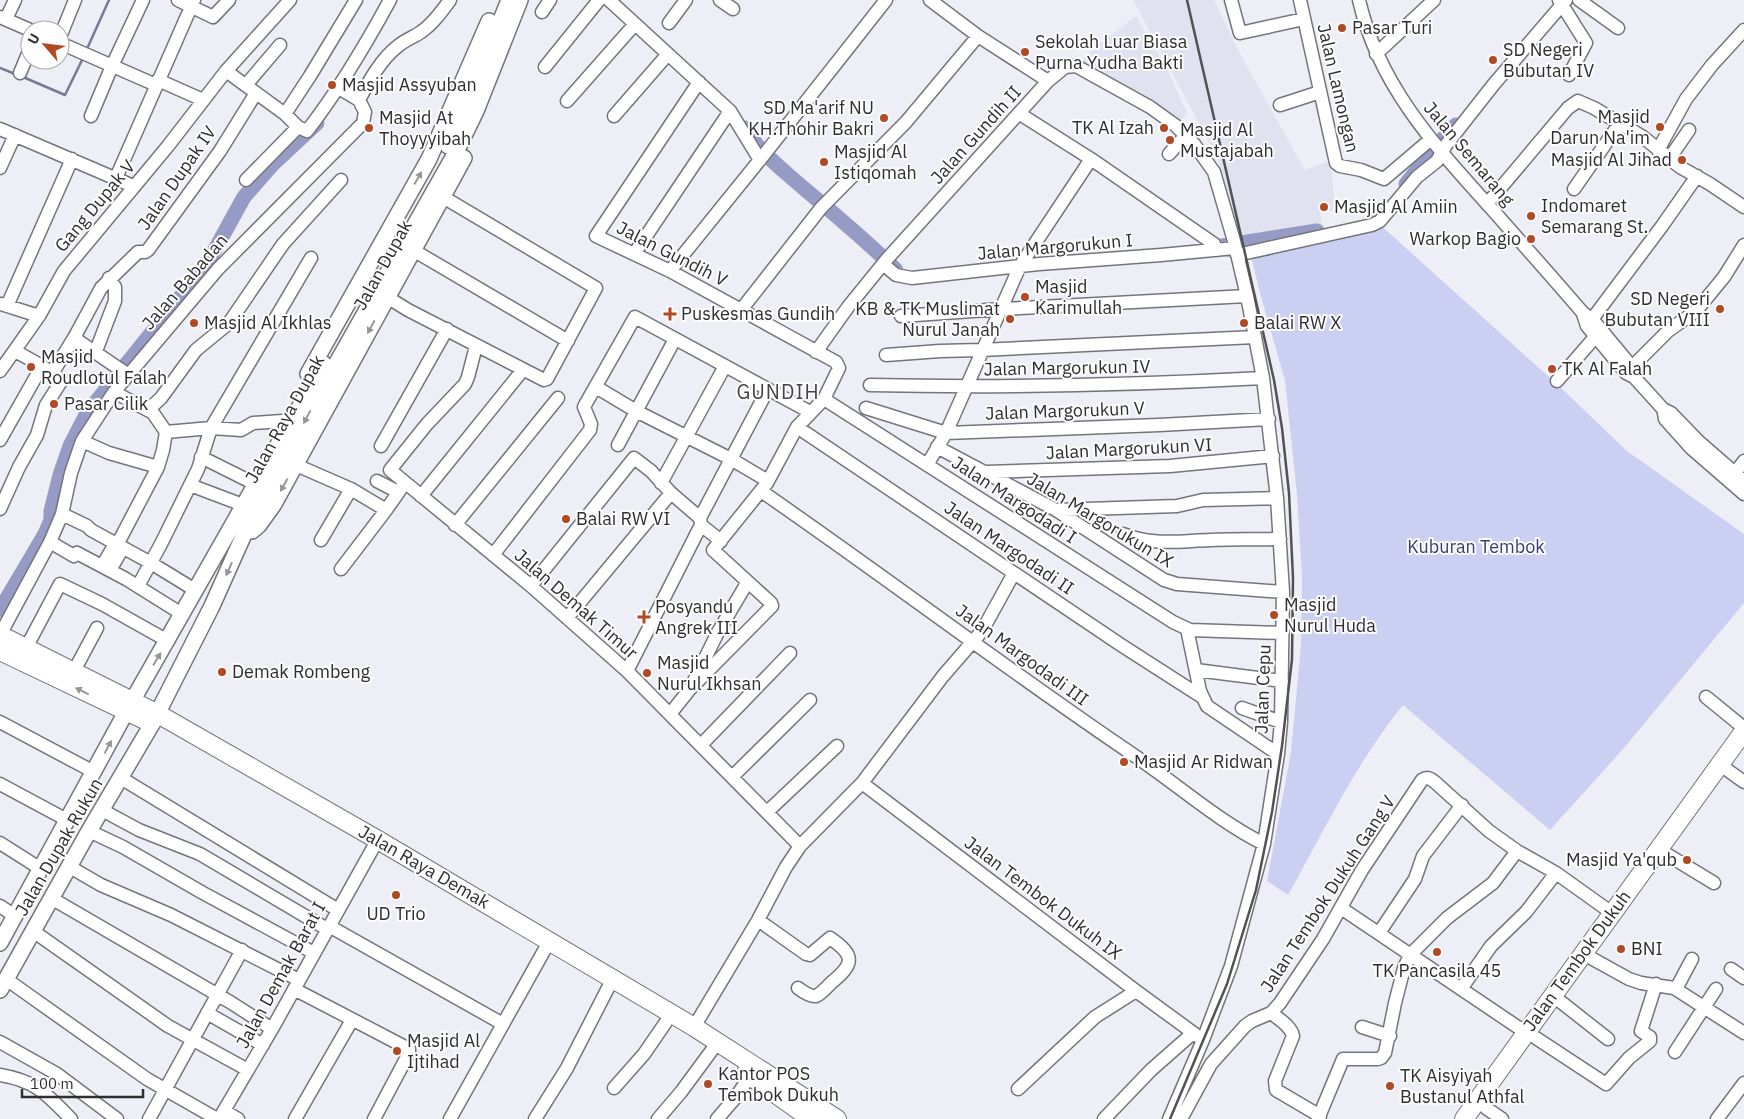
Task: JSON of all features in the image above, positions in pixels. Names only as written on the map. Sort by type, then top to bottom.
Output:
[{"type":"highway","name":"Jalan Raya Demak","points":[[0,635],[74,671],[129,706]]},
{"type":"highway","name":"Jalan Raya Demak","points":[[0,651],[155,719],[694,1027],[837,1119]]},
{"type":"highway","name":"Jalan Raya Demak","points":[[155,719],[373,848],[425,873],[608,988],[712,1050],[811,1119]]},
{"type":"highway","name":"Jalan Tembok Dukuh","points":[[1531,1035],[1561,1002],[1591,958],[1668,855],[1724,768],[1744,729]]},
{"type":"highway","name":"Jalan Tembok Dukuh","points":[[1482,1113],[1501,1078],[1612,913],[1724,768],[1744,750]]},
{"type":"highway","name":"Jalan Tembok Dukuh","points":[[1464,1119],[1501,1078]]},
{"type":"main road","name":"Jalan Dupak","points":[[265,466],[263,458],[265,451],[410,204],[498,0]]},
{"type":"main road","name":"Jalan Raya Dupak","points":[[129,706],[168,641],[410,204],[428,186],[458,124],[509,0]]},
{"type":"main road","name":"Jalan Raya Dupak","points":[[155,719],[221,587],[245,532],[322,389],[455,154],[476,111],[520,0]]},
{"type":"main road","name":"Jalan Dupak","points":[[245,532],[254,530],[274,504],[443,198],[468,150],[488,105],[528,0]]},
{"type":"main road","name":"Jalan Dupak Rukun","points":[[0,943],[129,706]]},
{"type":"main road","name":"Jalan Dupak Rukun","points":[[3,984],[89,831],[155,719]]},
{"type":"street","points":[[15,0],[3,18],[20,26]]},
{"type":"street","points":[[67,20],[76,0]]},
{"type":"street","points":[[91,116],[143,0]]},
{"type":"street","points":[[178,0],[192,3],[213,17],[229,0]]},
{"type":"street","name":"Gang Dupak V","points":[[0,371],[39,316],[64,271],[226,70],[290,0]]},
{"type":"street","points":[[284,114],[310,76],[356,0]]},
{"type":"street","points":[[346,92],[360,54],[390,0]]},
{"type":"street","points":[[226,70],[306,131],[346,92],[368,82],[385,59],[398,46],[423,31],[433,22],[450,0]]},
{"type":"street","points":[[542,12],[550,0]]},
{"type":"street","points":[[545,67],[599,0]]},
{"type":"street","points":[[609,0],[730,111],[764,155]]},
{"type":"street","points":[[668,23],[686,0]]},
{"type":"street","points":[[720,0],[733,9]]},
{"type":"street","points":[[670,271],[886,0]]},
{"type":"street","points":[[930,0],[978,36],[1048,82]]},
{"type":"street","points":[[1231,0],[1240,32],[1304,19]]},
{"type":"street","name":"Jalan Lamongan","points":[[1300,0],[1335,160],[1340,166],[1361,170],[1384,179],[1437,146]]},
{"type":"street","name":"Jalan Semarang","points":[[1359,0],[1367,32],[1376,54],[1401,99],[1437,146],[1588,319],[1663,410],[1665,419],[1691,448],[1744,494]]},
{"type":"street","points":[[1376,54],[1434,0]]},
{"type":"street","points":[[1579,0],[1618,28]]},
{"type":"street","points":[[1437,146],[1446,144],[1562,1],[1585,41],[1569,75]]},
{"type":"street","points":[[116,178],[192,3]]},
{"type":"street","points":[[567,101],[635,24]]},
{"type":"street","points":[[1658,150],[1686,99],[1744,30]]},
{"type":"street","points":[[741,310],[824,206],[906,122],[978,36]]},
{"type":"street","name":"Jalan Dupak IV","points":[[0,440],[48,369],[74,338],[101,288],[109,278],[138,252],[145,252],[150,247],[220,151],[251,89],[280,45]]},
{"type":"street","points":[[70,47],[112,66],[203,100]]},
{"type":"street","points":[[614,116],[668,54]]},
{"type":"street","name":"Jalan Gundih II","points":[[816,352],[848,306],[884,262],[1048,82],[1065,67],[1076,66],[1150,107],[1186,135]]},
{"type":"street","name":"Jalan Gundih V","points":[[699,82],[596,236],[670,271],[836,362],[839,368],[824,399],[797,427],[765,486],[717,546]]},
{"type":"street","name":"Jalan Babadan","points":[[0,635],[50,542],[62,514],[71,473],[82,441],[114,392],[123,371],[218,269],[363,122],[365,112],[346,92]]},
{"type":"street","points":[[1280,105],[1320,92]]},
{"type":"street","points":[[1487,204],[1572,104],[1581,101],[1643,137],[1669,159],[1744,207]]},
{"type":"street","points":[[634,254],[730,111]]},
{"type":"street","points":[[1020,114],[1091,159],[1216,248]]},
{"type":"street","points":[[1574,189],[1620,123]]},
{"type":"street","points":[[246,180],[298,126]]},
{"type":"street","points":[[0,128],[133,186]]},
{"type":"street","points":[[1669,159],[1689,130]]},
{"type":"street","points":[[0,168],[15,135]]},
{"type":"street","points":[[1169,154],[1186,135]]},
{"type":"street","name":"Jalan Cepu","points":[[1169,1119],[1198,1036],[1231,966],[1264,844],[1281,722],[1284,592],[1269,419],[1247,296],[1236,248],[1214,172],[1186,135]]},
{"type":"street","name":"Jalan Margorukun I","points":[[884,262],[896,275],[912,278],[1022,264],[1236,248],[1376,224],[1386,216],[1417,177],[1437,160],[1437,146]]},
{"type":"street","points":[[39,316],[4,305],[72,159]]},
{"type":"street","points":[[927,465],[946,433],[981,350],[1022,264],[1091,159]]},
{"type":"street","points":[[1588,319],[1697,176]]},
{"type":"street","points":[[148,410],[162,398],[196,350],[229,323],[283,244],[341,180]]},
{"type":"street","points":[[387,297],[408,310],[545,380],[547,379],[596,288],[443,198]]},
{"type":"street","points":[[1631,372],[1668,331],[1696,311],[1724,276],[1744,245]]},
{"type":"street","points":[[413,250],[568,340]]},
{"type":"street","points":[[138,586],[190,485],[211,428],[311,258]]},
{"type":"street","points":[[96,351],[115,301],[115,287],[109,278]]},
{"type":"street","points":[[902,316],[1247,296]]},
{"type":"street","points":[[493,555],[590,430],[591,424],[584,407],[635,317],[810,412]]},
{"type":"street","name":"Jalan Semarang","points":[[1588,319],[1595,336],[1631,372]]},
{"type":"street","points":[[381,446],[447,329]]},
{"type":"street","points":[[1557,381],[1595,336]]},
{"type":"street","points":[[886,355],[940,350],[981,350],[1255,337]]},
{"type":"street","points":[[74,338],[96,351],[123,371]]},
{"type":"street","points":[[618,445],[675,339]]},
{"type":"street","points":[[401,488],[389,468],[465,384],[475,350]]},
{"type":"street","points":[[0,508],[19,467],[37,435],[46,405],[62,379],[15,351]]},
{"type":"street","points":[[661,483],[725,366]]},
{"type":"street","points":[[421,496],[522,371]]},
{"type":"street","name":"Jalan Margorukun IV","points":[[870,385],[966,387],[1182,383],[1263,378]]},
{"type":"street","name":"Jalan Margodadi III","points":[[596,388],[731,459],[1037,688],[1232,826],[1264,844]]},
{"type":"street","points":[[628,670],[700,521],[768,388]]},
{"type":"street","points":[[106,568],[158,467],[166,432],[153,413],[114,392]]},
{"type":"street","points":[[455,525],[558,398]]},
{"type":"street","name":"Jalan Margodadi I","points":[[824,399],[1165,618],[1187,629]]},
{"type":"street","name":"Jalan Margorukun V","points":[[866,408],[946,433],[1269,419]]},
{"type":"street","name":"Jalan Semarang","points":[[1663,410],[1671,413],[1698,441],[1739,477]]},
{"type":"street","points":[[166,432],[211,428],[242,430],[253,423],[282,421]]},
{"type":"street","name":"Jalan Margodadi II","points":[[797,427],[1202,697],[1209,709],[1278,754]]},
{"type":"street","points":[[82,441],[115,455],[158,467]]},
{"type":"street","name":"Jalan Margorukun IX","points":[[937,447],[1056,510],[1170,582],[1284,592]]},
{"type":"street","name":"Jalan Margorukun VI","points":[[986,472],[1170,466],[1273,456]]},
{"type":"street","points":[[201,457],[255,484]]},
{"type":"street","points":[[531,586],[634,458],[651,472],[700,521],[717,546],[747,583],[772,605],[690,689],[670,714]]},
{"type":"street","points":[[1739,477],[1744,461]]},
{"type":"street","points":[[296,465],[351,489],[386,510]]},
{"type":"street","points":[[377,481],[401,488]]},
{"type":"street","points":[[190,485],[244,505]]},
{"type":"street","points":[[341,569],[401,488]]},
{"type":"street","name":"Jalan Demak Timur","points":[[401,488],[421,496],[531,586],[628,670],[800,846]]},
{"type":"street","points":[[321,540],[351,489]]},
{"type":"street","points":[[567,618],[671,493]]},
{"type":"street","points":[[1056,510],[1177,506],[1203,500],[1277,498]]},
{"type":"street","points":[[62,514],[87,526],[90,530],[151,563],[195,590]]},
{"type":"street","points":[[1123,534],[1154,543],[1230,539],[1280,539]]},
{"type":"street","points":[[50,542],[74,556],[77,553],[106,568],[182,614]]},
{"type":"street","points":[[694,1027],[758,920],[786,866],[800,846],[862,783],[944,676],[974,642],[988,624],[1014,573]]},
{"type":"street","points":[[690,689],[718,632],[747,583]]},
{"type":"street","points":[[26,648],[60,584],[102,604],[168,641]]},
{"type":"street","points":[[74,671],[97,628]]},
{"type":"street","points":[[1202,697],[1187,629],[1282,633]]},
{"type":"street","points":[[700,745],[790,653]]},
{"type":"street","points":[[1196,670],[1282,680]]},
{"type":"street","points":[[1706,697],[1744,729]]},
{"type":"street","points":[[732,777],[810,700]]},
{"type":"street","points":[[1242,708],[1281,722]]},
{"type":"street","points":[[0,722],[94,772]]},
{"type":"street","points":[[766,812],[837,746]]},
{"type":"street","points":[[1724,768],[1744,782]]},
{"type":"street","points":[[121,778],[338,910]]},
{"type":"street","name":"Jalan Tembok Dukuh Gang V","points":[[1181,1119],[1211,1064],[1245,1026],[1271,1013],[1295,982],[1362,870],[1422,780],[1429,778],[1462,805]]},
{"type":"street","name":"Jalan Tembok Dukuh IX","points":[[862,783],[1198,1036]]},
{"type":"street","points":[[0,784],[67,820]]},
{"type":"street","points":[[1379,933],[1416,879],[1423,856],[1462,805],[1489,831],[1612,913]]},
{"type":"street","points":[[102,810],[139,830],[200,854],[328,928],[503,1024]]},
{"type":"street","points":[[89,831],[123,847],[314,953]]},
{"type":"street","points":[[0,843],[41,869]]},
{"type":"street","name":"Jalan Demak Barat I","points":[[220,1116],[263,1045],[373,848]]},
{"type":"street","points":[[1271,1013],[1289,1028],[1293,1036],[1275,1081],[1276,1090],[1319,1118],[1343,1059],[1381,1058],[1385,1053],[1390,1036],[1395,1003],[1404,968],[1410,955],[1447,918],[1493,882],[1517,850]]},
{"type":"street","points":[[1668,855],[1714,883]]},
{"type":"street","points":[[70,867],[101,885],[171,915],[242,950],[352,1020],[410,1050],[374,1119]]},
{"type":"street","points":[[1461,989],[1491,946],[1526,912],[1556,874]]},
{"type":"street","points":[[51,898],[272,1029]]},
{"type":"street","points":[[0,906],[15,916]]},
{"type":"street","points":[[1341,908],[1606,1084],[1629,1058],[1650,1041],[1650,1036],[1641,1031],[1656,984]]},
{"type":"street","points":[[758,920],[806,954],[810,955],[830,938],[846,951],[848,966],[843,973],[818,995],[811,996],[798,988]]},
{"type":"street","points":[[33,931],[168,1026],[248,1070]]},
{"type":"street","points":[[450,1119],[545,949]]},
{"type":"street","points":[[149,1119],[242,950]]},
{"type":"street","points":[[1591,958],[1629,979],[1676,989],[1744,1033]]},
{"type":"street","points":[[1676,989],[1692,960]]},
{"type":"street","points":[[1731,969],[1744,978]]},
{"type":"street","points":[[3,984],[165,1090],[220,1116],[238,1119]]},
{"type":"street","points":[[535,1119],[568,1068],[608,988]]},
{"type":"street","points":[[1675,1052],[1716,989]]},
{"type":"street","points":[[1018,1088],[1095,1016],[1136,991]]},
{"type":"street","points":[[1561,1002],[1608,1039]]},
{"type":"street","points":[[207,1013],[263,1045]]},
{"type":"street","points":[[295,1119],[352,1020]]},
{"type":"street","points":[[614,1088],[644,1054],[666,1022]]},
{"type":"street","points":[[1362,1027],[1390,1036]]},
{"type":"street","points":[[1104,1119],[1150,1070],[1198,1036]]},
{"type":"street","points":[[0,1042],[57,1074],[117,1119]]},
{"type":"street","points":[[658,1119],[712,1050]]},
{"type":"street","points":[[0,1075],[19,1078],[30,1083],[57,1104],[71,1119]]},
{"type":"street","points":[[717,1119],[736,1097],[750,1076]]},
{"type":"street","points":[[1717,1119],[1744,1083]]},
{"type":"street","points":[[1482,1113],[1502,1119]]},
{"type":"shaded area","points":[[1133,0],[1214,0],[1239,52],[1305,170],[1331,160],[1335,210],[1320,212],[1323,227],[1240,242],[1218,159]]},
{"type":"shaded area","points":[[1136,16],[1166,67],[1187,113],[1179,123],[1079,66],[1091,50]]},
{"type":"green space","name":"Kuburan Tembok","points":[[1377,222],[1559,386],[1627,451],[1744,534],[1744,603],[1624,748],[1550,830],[1403,705],[1355,774],[1288,895],[1267,881],[1291,752],[1301,645],[1302,578],[1297,495],[1285,381],[1249,248]]},
{"type":"waterway","points":[[86,51],[109,0]]},
{"type":"waterway","points":[[23,77],[65,95],[83,58]]},
{"type":"waterway","points":[[0,68],[15,74]]},
{"type":"waterway","points":[[0,610],[45,534],[51,520],[51,511],[60,475],[70,446],[87,413],[207,264],[244,197],[272,165],[317,123]]},
{"type":"waterway","points":[[1406,184],[1437,145],[1456,125]]},
{"type":"waterway","points":[[745,128],[771,159],[896,270]]},
{"type":"waterway","points":[[1222,246],[1317,231]]},
{"type":"railway","points":[[1170,1119],[1227,984],[1256,890],[1272,812],[1292,659],[1293,578],[1289,493],[1282,428],[1274,380],[1187,0]]},
{"type":"place","name":"Pasar Turi","points":[[1342,28]]},
{"type":"place","name":"Sekolah Luar Biasa Purna Yudha Bakti","points":[[1025,52]]},
{"type":"place","name":"SD Negeri Bubutan IV","points":[[1493,60]]},
{"type":"place","name":"Masjid Assyuban","points":[[332,85]]},
{"type":"place","name":"SD Ma'arif NU KH.Thohir Bakri","points":[[884,118]]},
{"type":"place","name":"Masjid Darun Na'im","points":[[1660,127]]},
{"type":"place","name":"Masjid At Thoyyyibah","points":[[369,128]]},
{"type":"place","name":"TK Al Izah","points":[[1164,128]]},
{"type":"place","name":"Masjid Al Mustajabah","points":[[1170,140]]},
{"type":"place","name":"Masjid Al Jihad","points":[[1682,160]]},
{"type":"place","name":"Masjid Al Istiqomah","points":[[824,162]]},
{"type":"place","name":"Masjid Al Amiin","points":[[1324,207]]},
{"type":"place","name":"Indomaret Semarang St.","points":[[1531,216]]},
{"type":"place","name":"Warkop Bagio","points":[[1531,239]]},
{"type":"place","name":"Masjid Karimullah","points":[[1025,297]]},
{"type":"place","name":"SD Negeri Bubutan VIII","points":[[1720,309]]},
{"type":"place","name":"Puskesmas Gundih","points":[[670,314]]},
{"type":"place","name":"KB & TK Muslimat Nurul Janah","points":[[1010,319]]},
{"type":"place","name":"Masjid Al Ikhlas","points":[[194,323]]},
{"type":"place","name":"Balai RW X","points":[[1244,323]]},
{"type":"place","name":"Masjid Roudlotul Falah","points":[[31,367]]},
{"type":"place","name":"TK Al Falah","points":[[1552,369]]},
{"type":"place","name":"Pasar Cilik","points":[[54,404]]},
{"type":"place","name":"Balai RW VI","points":[[566,519]]},
{"type":"place","name":"Masjid Nurul Huda","points":[[1274,615]]},
{"type":"place","name":"Posyandu Angrek III","points":[[644,617]]},
{"type":"place","name":"Demak Rombeng","points":[[222,672]]},
{"type":"place","name":"Masjid Nurul Ikhsan","points":[[647,673]]},
{"type":"place","name":"Masjid Ar Ridwan","points":[[1124,762]]},
{"type":"place","name":"Masjid Ya'qub","points":[[1687,860]]},
{"type":"place","name":"UD Trio","points":[[396,895]]},
{"type":"place","name":"BNI","points":[[1621,949]]},
{"type":"place","name":"TK Pancasila 45","points":[[1437,952]]},
{"type":"place","name":"Masjid Al Ijtihad","points":[[397,1051]]},
{"type":"place","name":"Kantor POS Tembok Dukuh","points":[[708,1084]]},
{"type":"place","name":"TK Aisyiyah Bustanul Athfal","points":[[1390,1086]]},
{"type":"district","name":"GUNDIH","points":[[778,392]]}]
